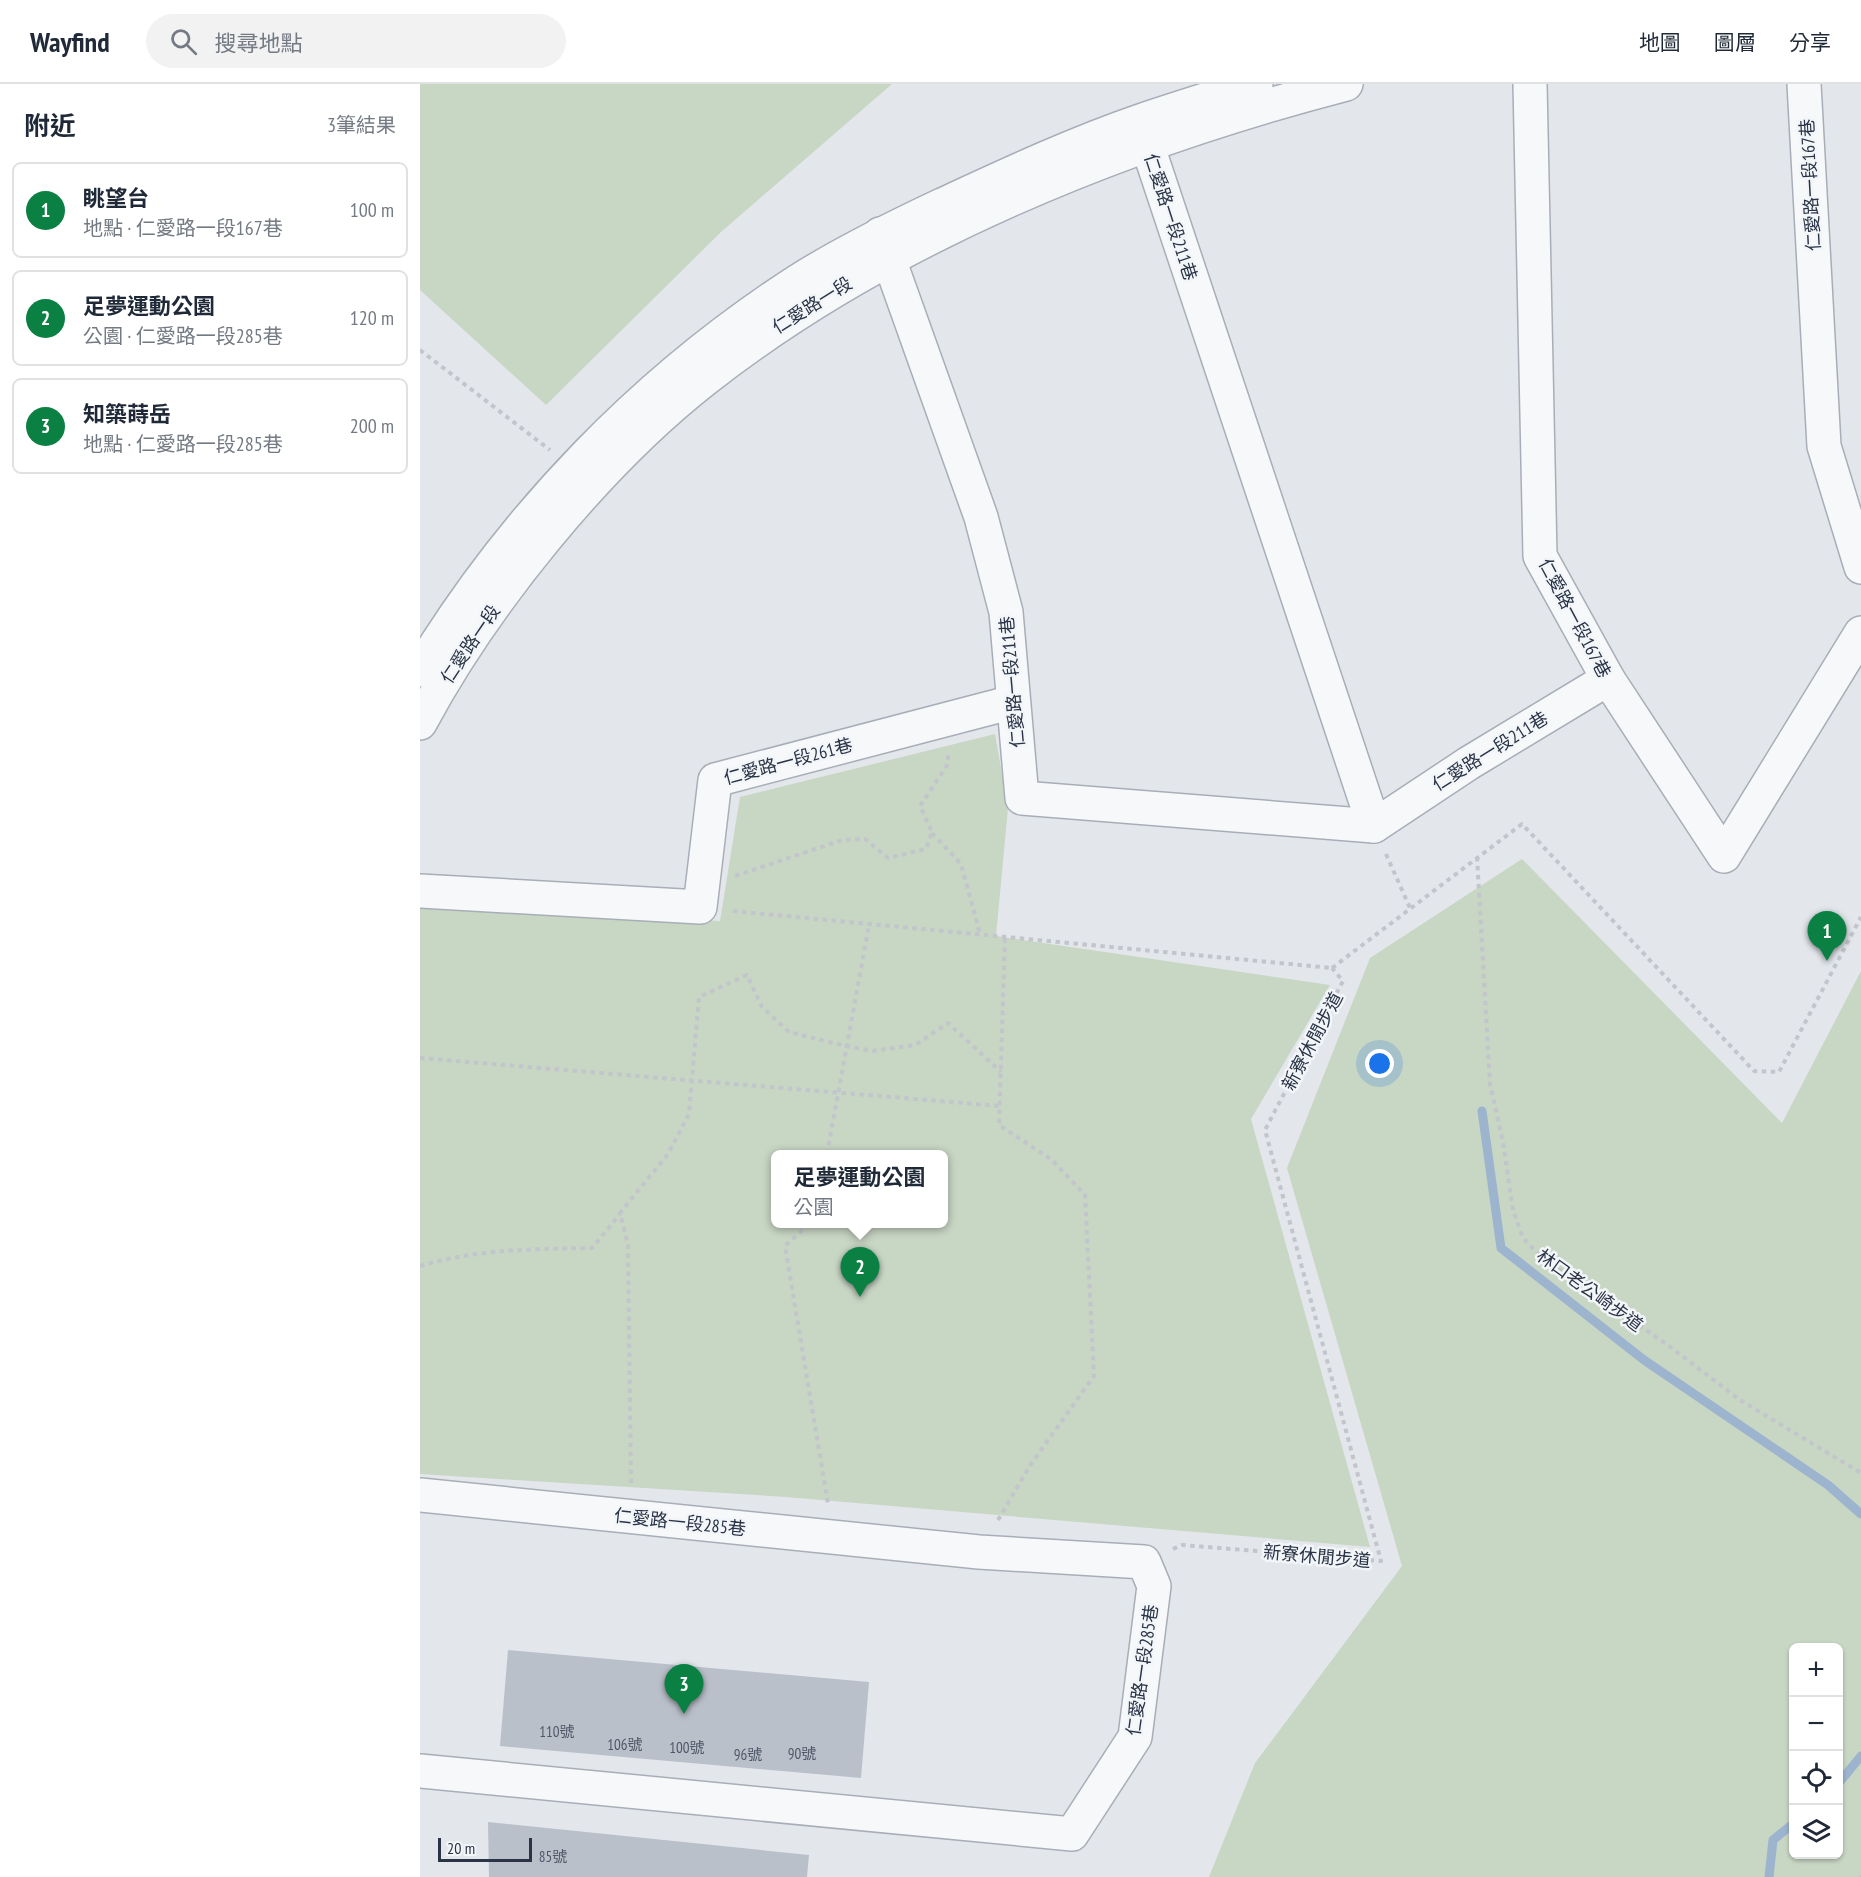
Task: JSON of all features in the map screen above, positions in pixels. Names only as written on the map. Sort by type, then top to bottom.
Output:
[{"type":"street","name":"仁愛路一段","points":[[1144,134],[1256,84]]},
{"type":"street","name":"仁愛路一段","points":[[425,650],[555,488],[637,404],[716,338],[799,280],[885,246],[1061,152],[1346,84]]},
{"type":"street","name":"仁愛路一段167巷","points":[[1530,84],[1540,556],[1608,679],[1724,856],[1861,633]]},
{"type":"street","name":"仁愛路一段167巷","points":[[1804,84],[1824,446],[1861,567]]},
{"type":"street","name":"仁愛路一段211巷","points":[[1144,134],[1374,825]]},
{"type":"street","name":"仁愛路一段","points":[[420,723],[434,696],[494,606],[565,516],[635,442],[702,381],[885,246]]},
{"type":"street","name":"仁愛路一段211巷","points":[[885,246],[981,517],[1006,612],[1022,798],[1374,825],[1469,763],[1608,679]]},
{"type":"street","name":"仁愛路一段261巷","points":[[701,897],[715,780],[1013,702]]},
{"type":"street","points":[[420,891],[701,897]]},
{"type":"street","name":"仁愛路一段285巷","points":[[420,1495],[979,1552],[1144,1562],[1154,1586],[1135,1737],[1072,1834],[420,1771]]},
{"type":"path","points":[[420,350],[574,469]]},
{"type":"path","points":[[945,720],[948,764],[920,806],[932,832],[961,864],[980,935]]},
{"type":"path","name":"新寮休閒步道","points":[[1144,1562],[1182,1545],[1381,1561],[1265,1131],[1343,981],[1332,968],[1522,824],[1754,1071],[1779,1072],[1861,917]]},
{"type":"path","points":[[1374,825],[1410,908]]},
{"type":"path","points":[[701,897],[842,840],[865,839],[888,858],[926,849],[932,832]]},
{"type":"path","name":"林口老公崎步道","points":[[1477,857],[1490,1084],[1503,1142],[1513,1210],[1523,1238],[1541,1257],[1669,1346],[1740,1400],[1861,1473]]},
{"type":"path","points":[[701,897],[869,924],[1332,968]]},
{"type":"path","points":[[828,1150],[836,1094],[869,924]]},
{"type":"path","points":[[979,1552],[1031,1464],[1094,1376],[1085,1195],[1052,1160],[999,1125],[1005,937]]},
{"type":"path","points":[[420,1266],[453,1256],[497,1250],[592,1248],[668,1154],[688,1114],[693,1082],[699,997],[747,975],[762,1006],[789,1032],[873,1051],[915,1044],[948,1023],[1001,1072]]},
{"type":"path","points":[[420,1058],[1000,1106]]},
{"type":"path","points":[[620,1213],[628,1245],[631,1517]]},
{"type":"path","points":[[804,1228],[784,1246],[834,1537]]},
{"type":"green space","points":[[420,84],[892,84],[721,232],[546,405],[420,290]]},
{"type":"green space","points":[[995,734],[1008,808],[996,936],[1330,985],[1251,1119],[1370,1547],[786,1497],[420,1474],[420,904],[720,921],[740,797]]},
{"type":"green space","points":[[1522,859],[1782,1123],[1861,971],[1861,1877],[1209,1877],[1255,1763],[1402,1566],[1287,1168],[1370,958]]},
{"type":"building","points":[[508,1650],[869,1682],[861,1778],[500,1746]]},
{"type":"building","points":[[488,1822],[809,1855],[807,1877],[489,1877]]},
{"type":"waterway","points":[[1482,1111],[1501,1248],[1644,1360],[1828,1485],[1861,1514]]},
{"type":"waterway","points":[[1843,1778],[1861,1756]]},
{"type":"waterway","points":[[1769,1877],[1773,1840],[1789,1827]]},
{"type":"place","name":"眺望台","points":[[1827,961]]},
{"type":"place","name":"足夢運動公園","points":[[860,1297]]},
{"type":"place","name":"知築蒔岳","points":[[684,1714]]}]
